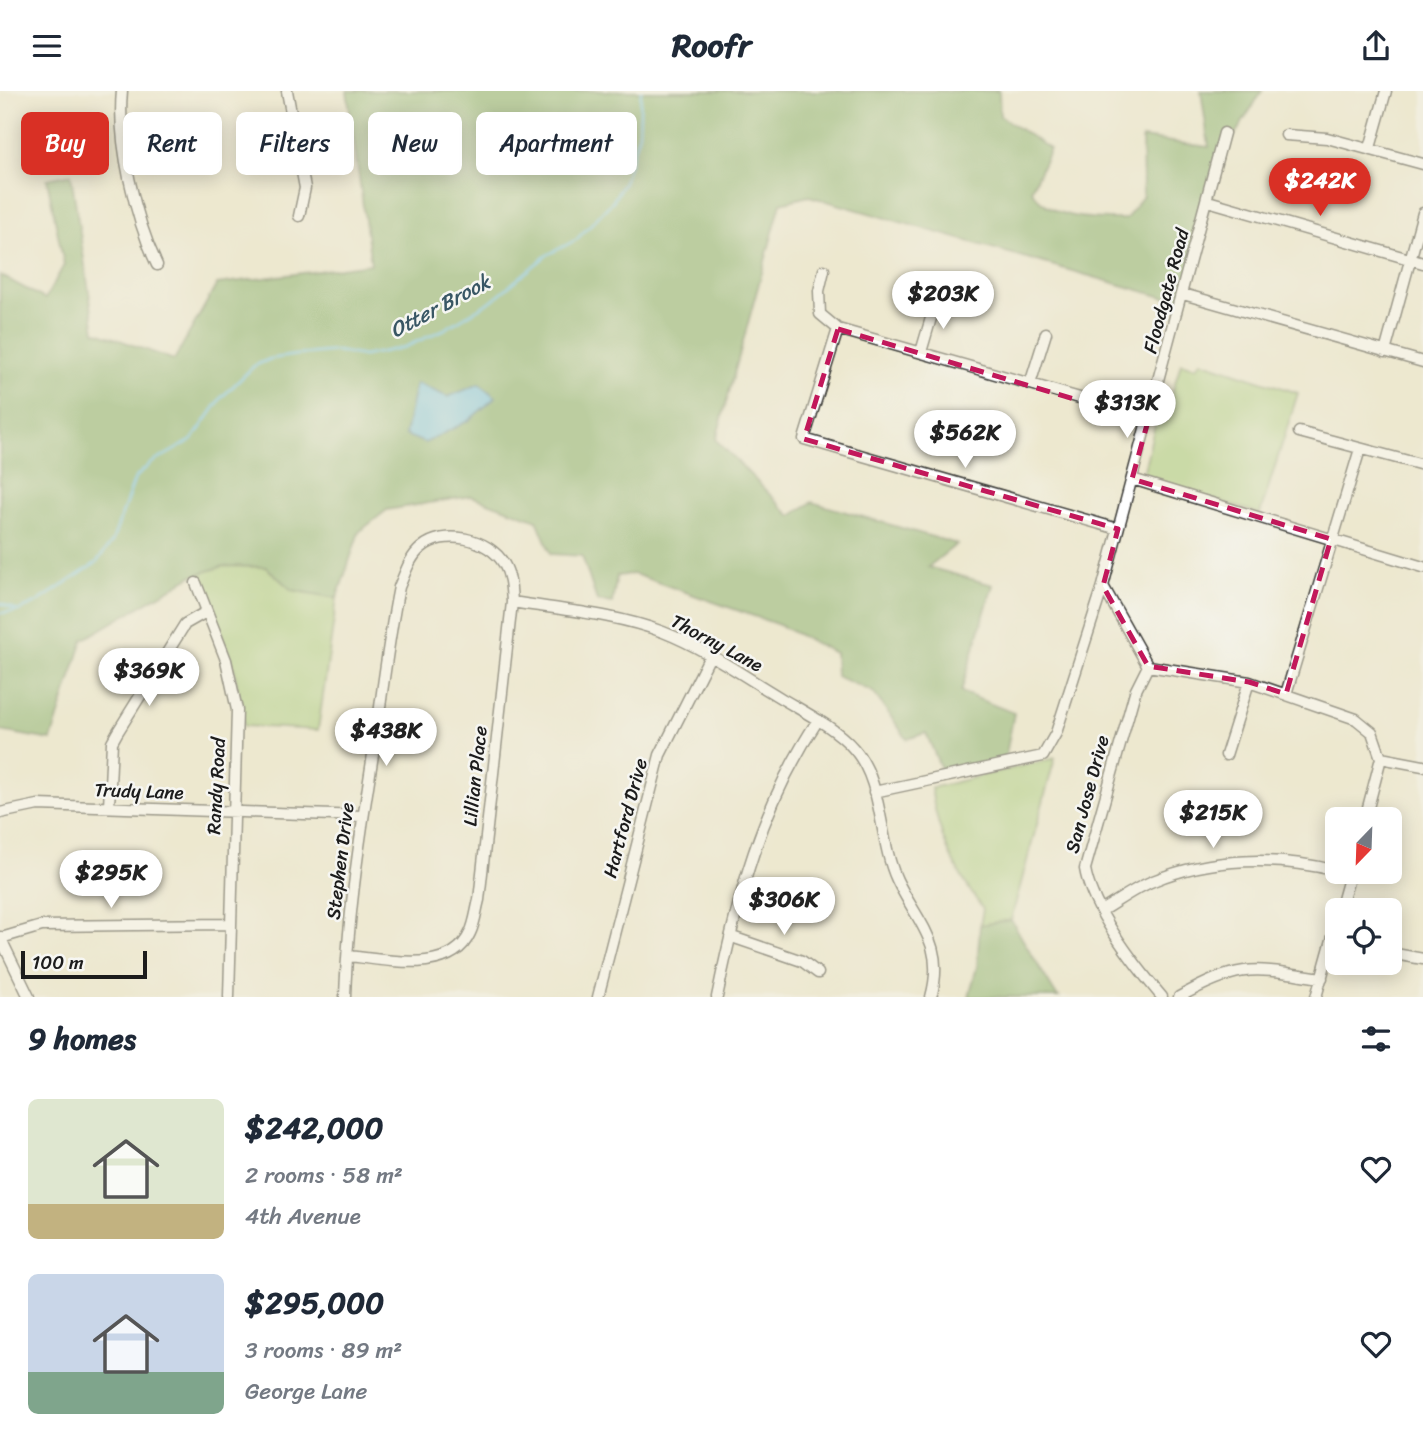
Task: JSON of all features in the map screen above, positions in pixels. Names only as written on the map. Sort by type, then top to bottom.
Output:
[{"type":"street","points":[[122,91],[120,115],[140,228],[156,265]]},
{"type":"street","points":[[287,91],[305,188],[299,216]]},
{"type":"street","points":[[1370,148],[1386,91]]},
{"type":"street","name":"Floodgate Road","points":[[874,792],[1043,756],[1056,733],[1103,586],[1224,133]]},
{"type":"street","points":[[1286,135],[1327,138],[1423,164]]},
{"type":"street","points":[[1208,201],[1423,263]]},
{"type":"street","points":[[1385,352],[1423,213]]},
{"type":"street","points":[[824,270],[819,291],[820,314],[838,329],[1132,414],[1148,421]]},
{"type":"street","points":[[1183,294],[1423,362]]},
{"type":"street","points":[[921,352],[936,301]]},
{"type":"street","points":[[838,329],[804,439],[1118,530]]},
{"type":"street","points":[[1030,384],[1046,333]]},
{"type":"street","points":[[1299,432],[1423,465]]},
{"type":"street","points":[[1286,695],[1360,449]]},
{"type":"street","points":[[1132,479],[1423,567]]},
{"type":"street","name":"Lillian Place","points":[[348,955],[432,960],[462,945],[471,932],[479,900],[512,602],[510,579],[503,563],[495,554],[470,539],[439,540]]},
{"type":"street","name":"Stephen Drive","points":[[345,997],[355,861],[400,587],[414,555],[423,546],[439,540]]},
{"type":"street","name":"Randy Road","points":[[196,583],[234,687],[237,733],[229,924],[229,997]]},
{"type":"street","points":[[1103,586],[1148,666],[1249,682],[1365,724],[1372,732],[1381,758],[1368,807]]},
{"type":"street","name":"Thorny Lane","points":[[512,602],[629,621],[665,633],[710,656],[818,720],[848,744],[860,760],[874,792]]},
{"type":"street","points":[[109,807],[112,742],[185,624],[206,612]]},
{"type":"street","name":"Hartford Drive","points":[[598,997],[660,755],[710,656]]},
{"type":"street","name":"San Jose Drive","points":[[1148,666],[1135,692],[1085,869],[1088,885],[1101,911],[1162,997]]},
{"type":"street","points":[[1226,755],[1249,682]]},
{"type":"street","points":[[717,997],[761,826],[779,784],[818,720]]},
{"type":"street","points":[[1381,758],[1423,766]]},
{"type":"street","points":[[874,792],[885,847],[897,879],[932,942],[936,968],[931,997]]},
{"type":"street","name":"Trudy Lane","points":[[0,813],[38,806],[362,816]]},
{"type":"street","points":[[1101,911],[1152,881],[1205,866],[1272,860],[1325,868]]},
{"type":"street","points":[[29,997],[0,938],[42,926],[229,924]]},
{"type":"street","points":[[732,937],[802,961],[818,973]]},
{"type":"street","points":[[1402,955],[1423,959]]},
{"type":"street","points":[[1179,997],[1217,976],[1238,970],[1259,969],[1322,978]]},
{"type":"street","points":[[1316,997],[1325,970]]},
{"type":"highlighted area","points":[[838,329],[1148,421],[1132,479],[1331,539],[1286,694],[1249,682],[1148,666],[1103,586],[1118,529],[804,439]]},
{"type":"green space","points":[[347,91],[999,91],[1000,116],[1050,149],[1031,190],[1040,200],[1050,208],[1074,216],[1126,219],[1143,196],[1142,138],[1209,147],[1201,91],[1262,91],[1223,154],[1184,303],[809,196],[781,203],[716,440],[791,516],[812,502],[957,544],[928,567],[993,585],[961,692],[1014,713],[1004,765],[944,776],[926,733],[907,739],[873,692],[836,676],[835,653],[779,625],[634,574],[617,576],[612,603],[597,601],[582,556],[551,554],[537,520],[471,496],[387,510],[359,532],[337,598],[292,590],[266,567],[224,566],[192,576],[83,640],[51,740],[0,731],[0,275],[45,299],[64,265],[47,179],[71,175],[95,331],[174,360],[217,284],[371,264],[354,141],[354,112],[350,112]]},
{"type":"green space","points":[[1201,361],[1298,393],[1260,514],[1142,478],[1155,424],[1164,420],[1181,363],[1196,367]]},
{"type":"green space","points":[[224,566],[266,567],[292,590],[337,598],[318,730],[244,726],[234,668],[199,573]]},
{"type":"green space","points":[[1055,758],[1011,920],[980,925],[983,909],[949,852],[938,822],[931,788]]},
{"type":"green space","points":[[1011,920],[1059,997],[969,997],[977,966],[980,925]]},
{"type":"water","points":[[416,383],[448,397],[479,384],[496,397],[468,421],[425,443],[405,435]]},
{"type":"waterway","name":"Otter Brook","points":[[0,613],[18,611],[36,603],[96,563],[112,542],[135,478],[150,464],[192,440],[222,397],[254,366],[270,359],[296,355],[336,351],[364,356],[405,347],[445,329],[491,301],[547,255],[576,240],[613,201],[624,182],[639,133],[641,91]]},
{"type":"waterway","points":[[0,603],[16,610]]}]
